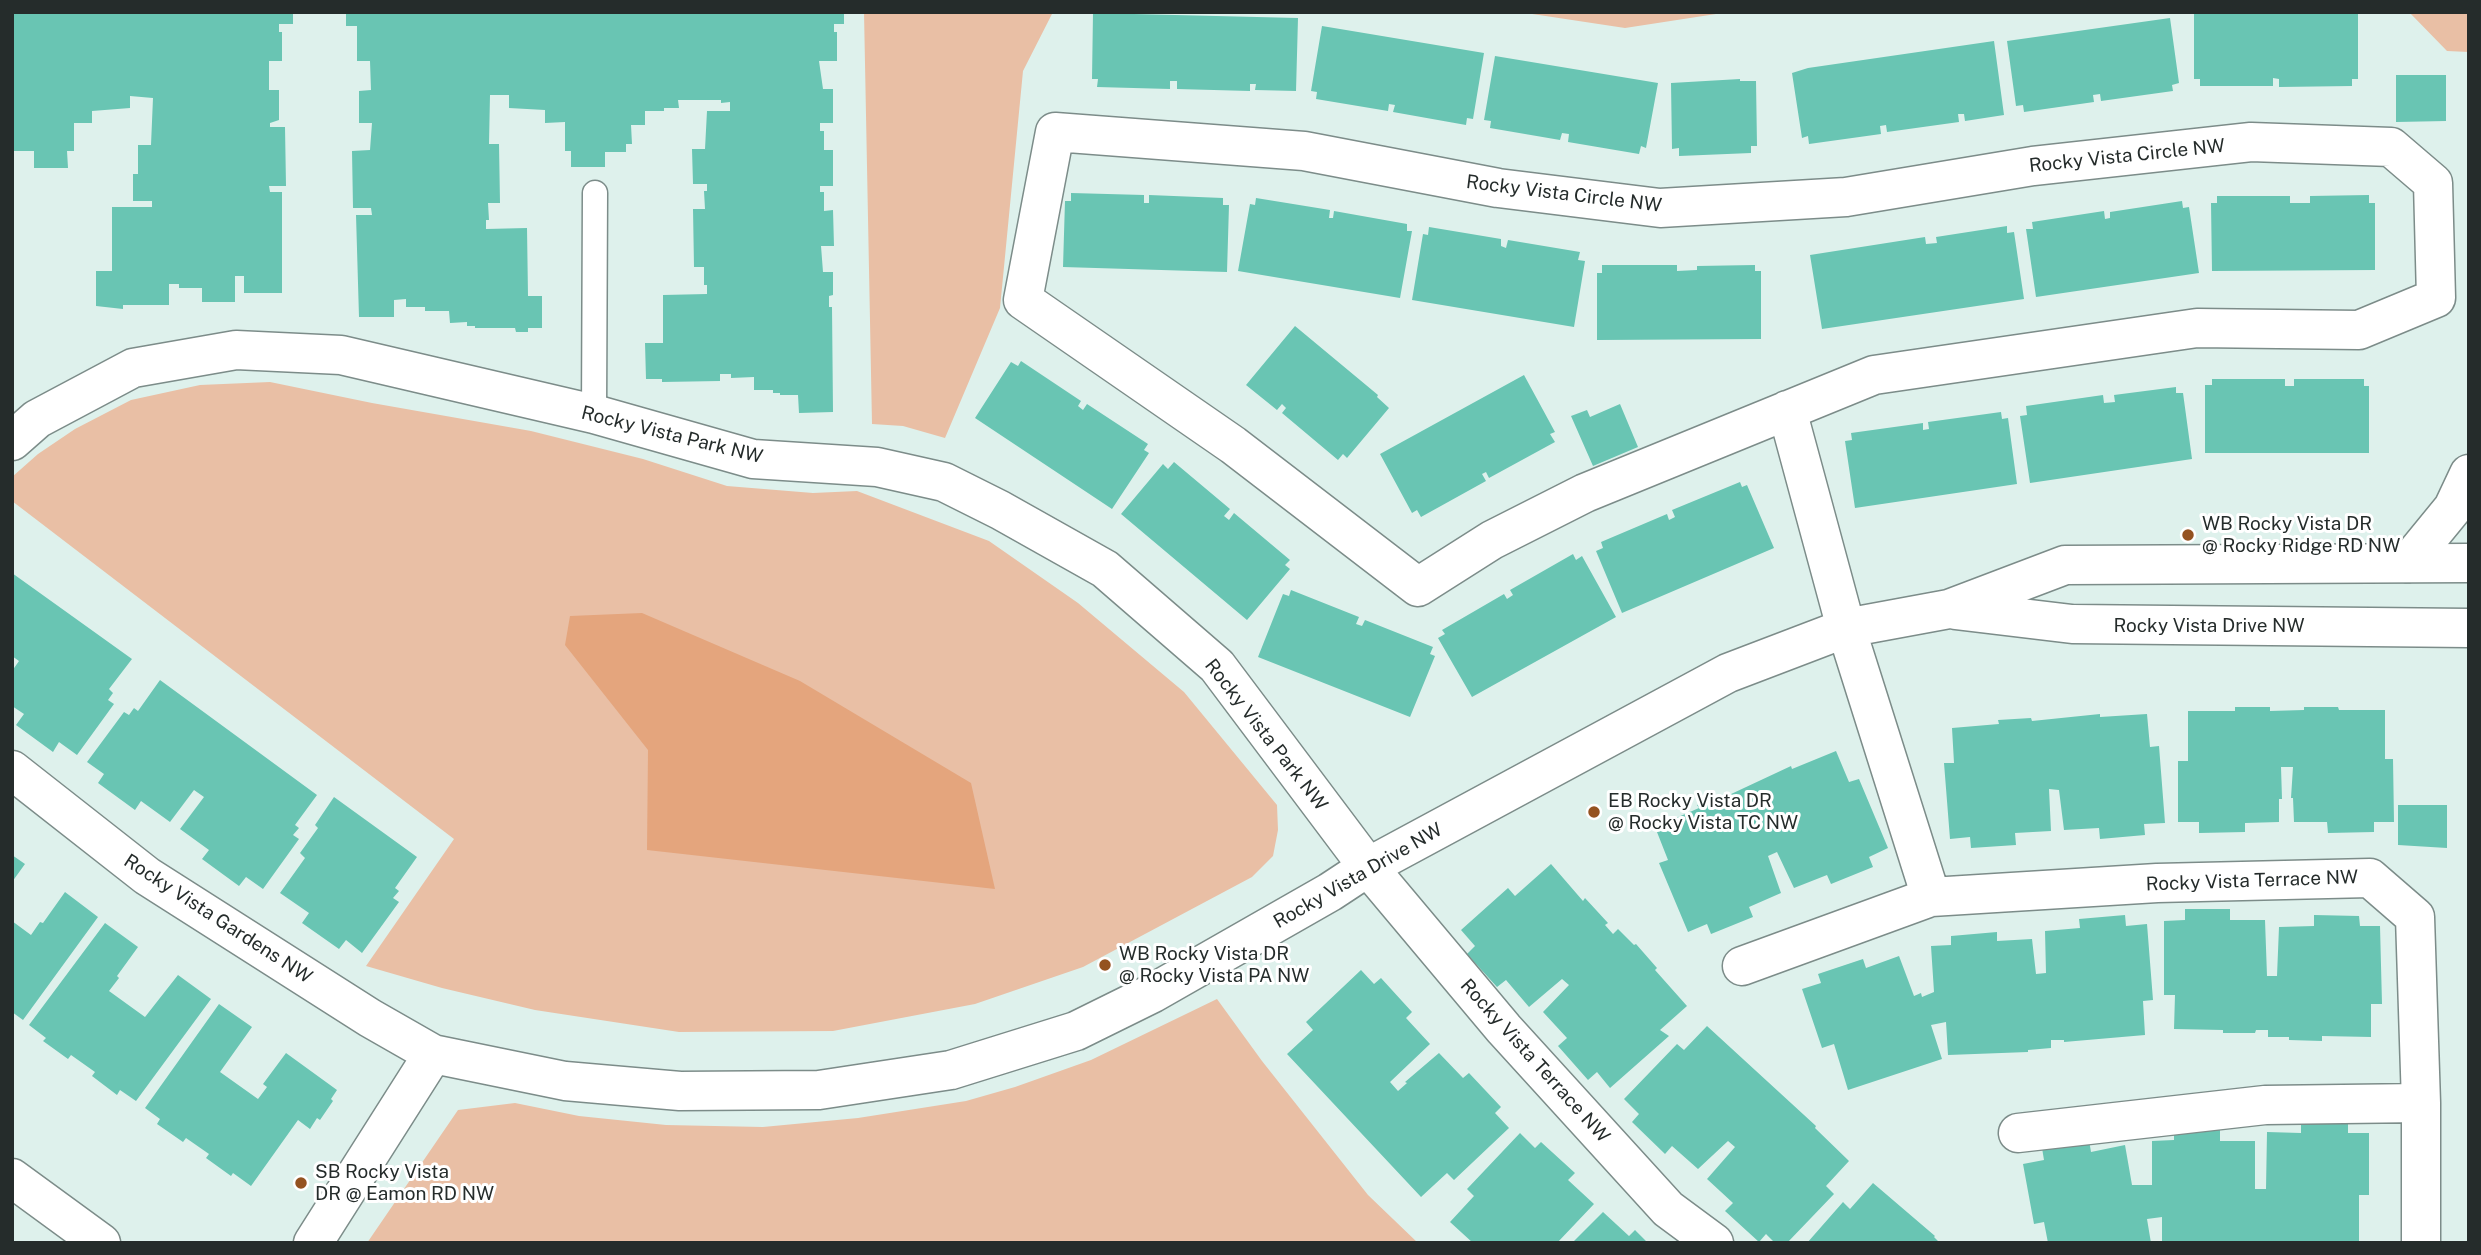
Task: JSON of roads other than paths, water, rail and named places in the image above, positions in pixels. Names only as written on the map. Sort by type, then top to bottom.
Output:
[{"type":"street","name":"Rocky Vista Circle NW","points":[[1055,132],[1304,151],[1498,188],[1660,208],[1846,197],[2033,166],[2251,142],[2391,147],[2433,183],[2436,298],[2359,330],[2197,328],[1874,376],[1787,410],[1585,493],[1492,540],[1418,587],[1233,445],[1023,300],[1055,132]]},
{"type":"street","name":"Rocky Vista Park NW","points":[[12,441],[37,419],[133,368],[236,350],[341,355],[594,414],[752,459],[877,467],[944,482],[1105,569],[1217,666],[1368,867]]},
{"type":"street","points":[[1787,410],[1846,628],[1931,897]]},
{"type":"street","points":[[2409,563],[2453,509],[2469,474]]},
{"type":"street","name":"Rocky Vista Drive NW","points":[[433,1054],[565,1081],[680,1091],[819,1090],[951,1070],[1076,1031],[1153,993],[1330,892],[1368,867],[1728,673],[1846,628],[1949,609],[2065,565],[2469,563]]},
{"type":"street","name":"Rocky Vista Drive NW","points":[[1949,609],[2072,624],[2469,628]]},
{"type":"street","name":"Rocky Vista Gardens NW","points":[[12,770],[147,876],[370,1018],[433,1054]]},
{"type":"street","name":"Rocky Vista Terrace NW","points":[[1368,867],[1504,1029],[1668,1209],[1714,1243]]},
{"type":"street","name":"Rocky Vista Terrace NW","points":[[1742,966],[1931,897],[2157,883],[2370,878],[2416,917],[2421,1103],[2421,1243]]},
{"type":"street","points":[[313,1243],[433,1054]]},
{"type":"street","points":[[2018,1133],[2265,1105],[2421,1103]]},
{"type":"street","points":[[12,1178],[101,1243]]},
{"type":"lane","points":[[594,414],[595,193]]},
{"type":"place","name":"WB Rocky Vista DR @ Rocky Ridge RD NW","points":[[2188,535]]},
{"type":"place","name":"EB Rocky Vista DR @ Rocky Vista TC NW","points":[[1594,812]]},
{"type":"place","name":"WB Rocky Vista DR @ Rocky Vista PA NW","points":[[1105,965]]},
{"type":"place","name":"SB Rocky Vista DR @ Eamon RD NW","points":[[301,1183]]}]
